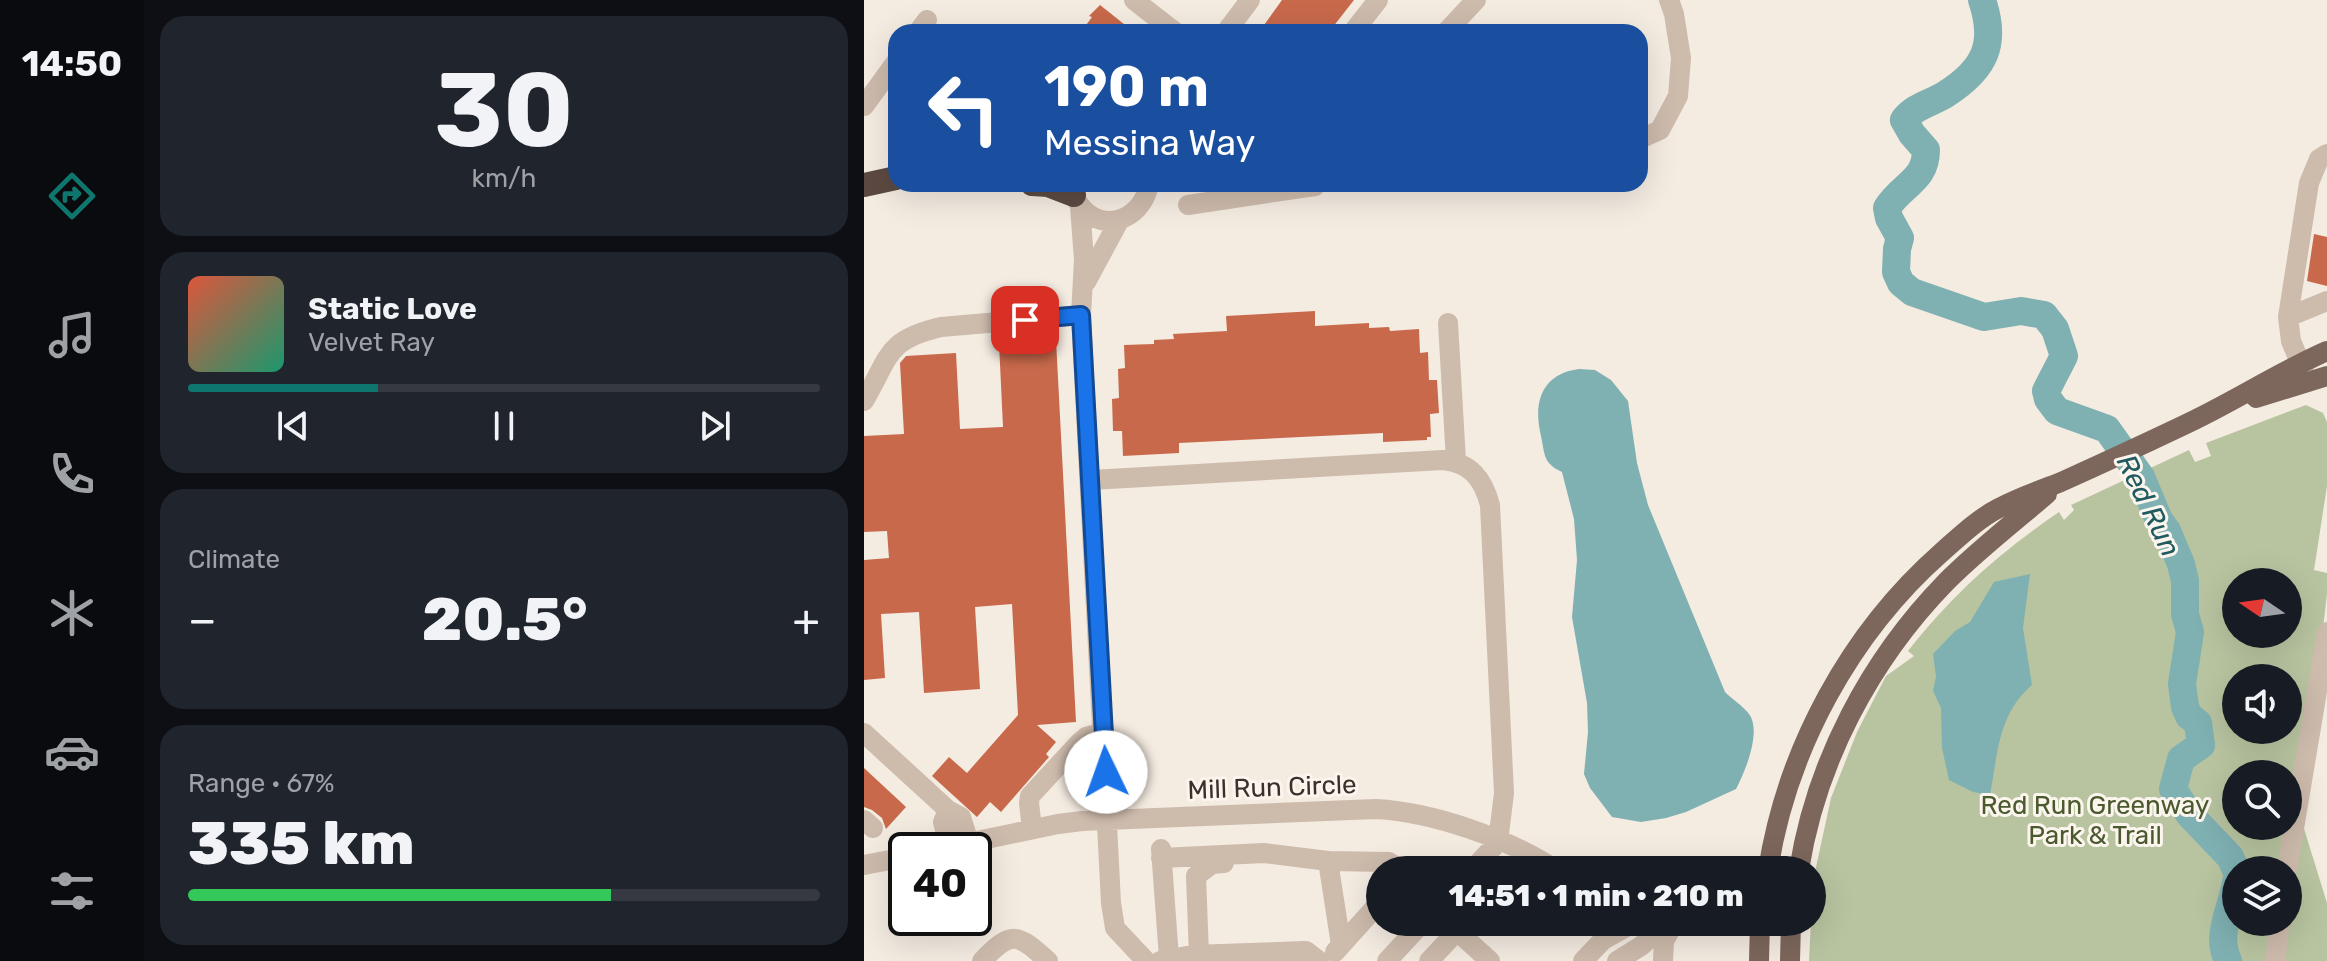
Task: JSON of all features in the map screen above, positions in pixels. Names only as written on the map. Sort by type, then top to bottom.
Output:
[{"type":"highway","points":[[864,185],[888,180]]},
{"type":"main road","points":[[1770,856],[1785,794],[1803,748],[1846,665],[1902,591],[1959,537],[1998,508],[2221,408],[2327,351]]},
{"type":"main road","points":[[2221,408],[2318,379]]},
{"type":"main road","points":[[1802,856],[1814,802],[1828,762],[1870,680],[1920,611],[1947,582],[2062,481]]},
{"type":"main road","points":[[1759,961],[1760,936]]},
{"type":"main road","points":[[1790,961],[1791,936]]},
{"type":"street","points":[[1134,0],[1165,24]]},
{"type":"street","points":[[1232,24],[1250,0]]},
{"type":"street","points":[[1359,24],[1378,0]]},
{"type":"street","points":[[1454,24],[1476,0]]},
{"type":"street","points":[[1648,135],[1660,130],[1678,96],[1681,58],[1669,0]]},
{"type":"street","points":[[864,106],[888,73]]},
{"type":"street","points":[[2318,379],[2300,363],[2291,341],[2288,317],[2309,183],[2319,159],[2327,154]]},
{"type":"street","points":[[1075,195],[1090,215],[1102,220],[1120,219],[1138,209],[1147,192]]},
{"type":"street","points":[[1188,205],[1273,192]]},
{"type":"street","points":[[1075,195],[1083,289],[1081,315],[1111,903],[1115,928],[1146,961]]},
{"type":"street","points":[[1083,289],[1120,219]]},
{"type":"street","points":[[2288,317],[2327,301]]},
{"type":"street","points":[[864,401],[891,350],[904,339],[920,332],[941,327],[1081,315]]},
{"type":"street","points":[[1448,323],[1456,461]]},
{"type":"street","points":[[1091,480],[1443,460],[1456,461],[1475,472],[1490,505],[1504,793],[1498,842],[1485,856]]},
{"type":"street","points":[[2289,856],[2327,632]]},
{"type":"street","points":[[1032,829],[1029,803],[1036,787],[1086,737],[1104,732]]},
{"type":"street","points":[[864,733],[948,810],[961,817],[956,832]]},
{"type":"street","name":"Mill Run Circle","points":[[992,838],[1058,824],[1108,819],[1376,809],[1441,819],[1527,856]]},
{"type":"street","points":[[1199,955],[1196,876],[1212,864],[1243,862],[1258,853]]},
{"type":"street","points":[[1319,961],[1306,951],[1164,959],[1161,854],[1286,854],[1328,861],[1366,862]]},
{"type":"street","points":[[864,865],[888,860]]},
{"type":"street","points":[[1328,861],[1341,945]]},
{"type":"street","points":[[1327,961],[1366,917]]},
{"type":"street","points":[[1429,961],[1457,931],[1490,961]]},
{"type":"street","points":[[1387,961],[1410,936]]},
{"type":"street","points":[[1583,961],[1608,936]]},
{"type":"street","points":[[1633,936],[1646,954]]},
{"type":"street","points":[[1617,961],[1646,954],[1658,936]]},
{"type":"street","points":[[1663,961],[1667,936]]},
{"type":"street","points":[[2275,961],[2278,936]]},
{"type":"street","points":[[982,961],[1002,941],[1011,937],[1021,938],[1048,961]]},
{"type":"green space","name":"Red Run Greenway Park & Trail","points":[[2306,405],[2323,413],[2327,422],[2327,486],[2314,570],[2327,573],[2327,594],[2302,810],[2302,760],[2222,760],[2222,840],[2302,840],[2302,822],[2327,903],[2327,961],[1809,961],[1810,936],[1826,936],[1826,856],[1818,856],[1831,798],[1857,732],[1886,676],[1914,656],[1908,651],[1960,593],[1997,559],[2059,512],[2064,520],[2074,510],[2071,505],[2189,450],[2195,462],[2211,456],[2206,443]]},
{"type":"water","points":[[1595,370],[1611,380],[1628,401],[1637,463],[1648,505],[1725,692],[1747,711],[1753,721],[1751,752],[1736,789],[1666,818],[1641,822],[1612,817],[1590,788],[1584,774],[1587,703],[1572,617],[1577,560],[1574,519],[1562,472],[1548,462],[1544,453],[1538,412],[1539,402],[1548,384],[1566,372]]},
{"type":"water","points":[[2030,574],[2023,628],[2032,685],[2021,696],[2006,721],[1990,795],[1973,792],[1949,780],[1942,748],[1941,708],[1933,691],[1936,677],[1933,654],[1955,631],[1970,622],[1994,582]]},
{"type":"building","points":[[1282,0],[1354,0],[1335,24],[1265,24]]},
{"type":"building","points":[[1100,5],[1124,24],[1087,24],[1092,17],[1089,16]]},
{"type":"building","points":[[2314,234],[2327,237],[2327,286],[2307,281]]},
{"type":"building","points":[[1315,311],[1315,326],[1369,323],[1369,328],[1389,327],[1390,331],[1419,329],[1420,353],[1428,352],[1429,380],[1437,380],[1439,413],[1430,414],[1431,437],[1427,440],[1383,442],[1383,433],[1179,443],[1179,453],[1123,456],[1122,431],[1113,431],[1112,399],[1119,398],[1118,369],[1125,368],[1124,345],[1154,344],[1154,340],[1174,339],[1173,334],[1227,331],[1226,316]]},
{"type":"building","points":[[1056,340],[1076,722],[1037,725],[1056,742],[1046,754],[1049,757],[1001,812],[990,802],[977,817],[932,776],[949,757],[967,773],[1018,715],[1012,604],[975,607],[980,689],[924,693],[919,612],[881,614],[885,678],[864,680],[864,560],[889,558],[887,531],[864,532],[864,436],[904,434],[900,363],[906,356],[956,353],[960,429],[1003,427],[999,343]]},
{"type":"building","points":[[864,768],[906,807],[886,829],[882,818],[864,807]]},
{"type":"waterway","name":"Red Run","points":[[1982,0],[1988,30],[1984,54],[1978,65],[1959,85],[1913,111],[1904,120],[1926,150],[1918,176],[1887,208],[1900,238],[1896,272],[1901,283],[1912,292],[1984,317],[2021,311],[2044,315],[2055,329],[2064,356],[2046,391],[2048,399],[2057,411],[2107,429],[2141,477],[2181,564],[2185,581],[2185,614],[2190,632],[2182,684],[2185,707],[2189,716],[2198,723],[2201,745],[2181,759],[2173,789],[2189,814],[2229,856]]},
{"type":"waterway","name":"Red Run","points":[[2224,936],[2228,961]]},
{"type":"route","points":[[1025,320],[1081,315],[1106,772]]}]
